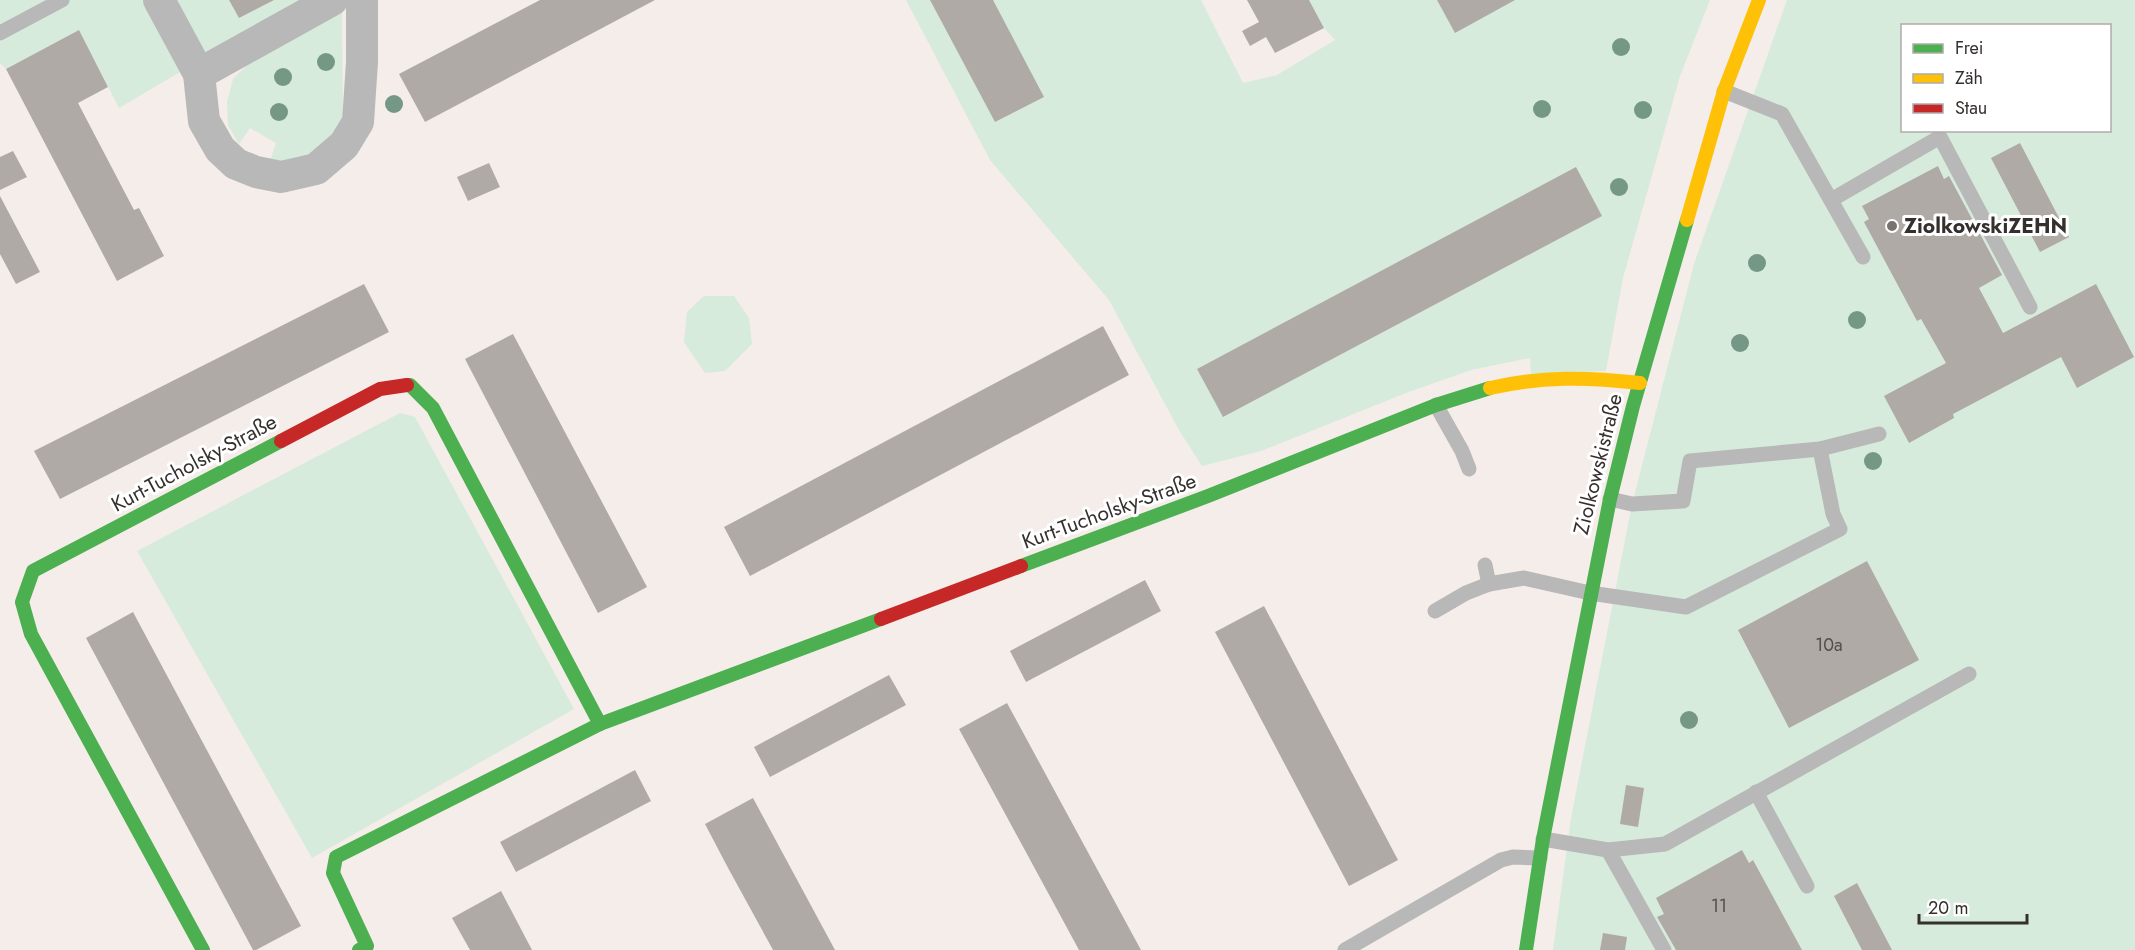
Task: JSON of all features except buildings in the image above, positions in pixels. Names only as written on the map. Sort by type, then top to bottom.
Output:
[{"type":"street","points":[[159,0],[199,74],[204,121],[220,149],[236,164],[256,172],[281,177],[316,169],[344,145],[358,122],[362,62],[362,0]]},
{"type":"street","points":[[199,74],[332,0]]},
{"type":"street","name":"Ziolkowskistraße","points":[[1526,950],[1543,839],[1610,499],[1640,383],[1724,91],[1759,0]]},
{"type":"street","name":"Kurt-Tucholsky-Straße","points":[[367,948],[333,873],[336,857],[600,724],[1208,496],[1436,405],[1492,387],[1559,377],[1640,383]]},
{"type":"street","name":"Kurt-Tucholsky-Straße","points":[[203,950],[31,634],[22,602],[33,571],[380,389],[410,385],[433,408],[566,655],[600,724]]},
{"type":"lane","points":[[0,33],[62,0]]},
{"type":"lane","points":[[1724,91],[1782,114],[1863,257]]},
{"type":"lane","points":[[1831,200],[1940,137],[2030,307]]},
{"type":"lane","points":[[1436,405],[1462,451],[1469,469]]},
{"type":"lane","points":[[1610,499],[1632,504],[1683,501],[1690,461],[1820,449],[1879,434]]},
{"type":"lane","points":[[1435,611],[1466,593],[1489,584],[1524,579],[1590,593],[1686,607],[1840,529],[1833,514],[1820,449]]},
{"type":"lane","points":[[1485,565],[1489,584]]},
{"type":"lane","points":[[1543,839],[1608,849],[1665,844],[1969,674]]},
{"type":"lane","points":[[1756,792],[1807,886]]},
{"type":"lane","points":[[1608,849],[1664,950]]},
{"type":"lane","points":[[1346,950],[1364,945],[1501,860],[1513,856],[1540,858]]},
{"type":"green space","points":[[0,0],[303,0],[119,108],[79,30],[6,69],[0,63]]},
{"type":"green space","points":[[906,0],[1201,0],[1243,83],[1277,75],[1335,40],[1324,28],[1309,0],[1710,0],[1680,76],[1623,278],[1606,371],[1531,374],[1530,358],[1471,370],[1406,393],[1261,451],[1202,466],[1180,432],[1109,300],[990,160]]},
{"type":"green space","points":[[1787,0],[2135,0],[2135,950],[1553,950],[1571,818],[1632,504],[1694,264]]},
{"type":"green space","points":[[342,11],[343,117],[335,138],[315,157],[291,165],[270,161],[276,143],[250,128],[239,144],[228,125],[227,102],[233,79],[252,60]]},
{"type":"green space","points":[[704,296],[734,296],[749,318],[752,344],[725,371],[705,373],[684,342],[687,312]]},
{"type":"green space","points":[[400,413],[415,417],[574,709],[312,858],[137,551]]},
{"type":"traffic: fast","points":[[1526,950],[1543,839],[1610,499],[1633,406],[1687,220]]},
{"type":"traffic: fast","points":[[407,385],[410,385],[433,408],[600,724]]},
{"type":"traffic: fast","points":[[1021,566],[1208,496],[1436,405],[1490,388]]},
{"type":"traffic: fast","points":[[203,950],[31,634],[22,602],[33,571],[281,441]]},
{"type":"traffic: fast","points":[[359,950],[367,946],[333,873],[336,857],[600,724],[881,619]]},
{"type":"traffic: slow","points":[[1687,220],[1724,91],[1759,0]]},
{"type":"traffic: slow","points":[[1490,388],[1528,381],[1565,379],[1640,383]]},
{"type":"traffic: jam","points":[[281,441],[380,389],[407,385]]},
{"type":"traffic: jam","points":[[881,619],[1021,566]]},
{"type":"place","name":"ZiolkowskiZEHN","points":[[1892,226]]}]
